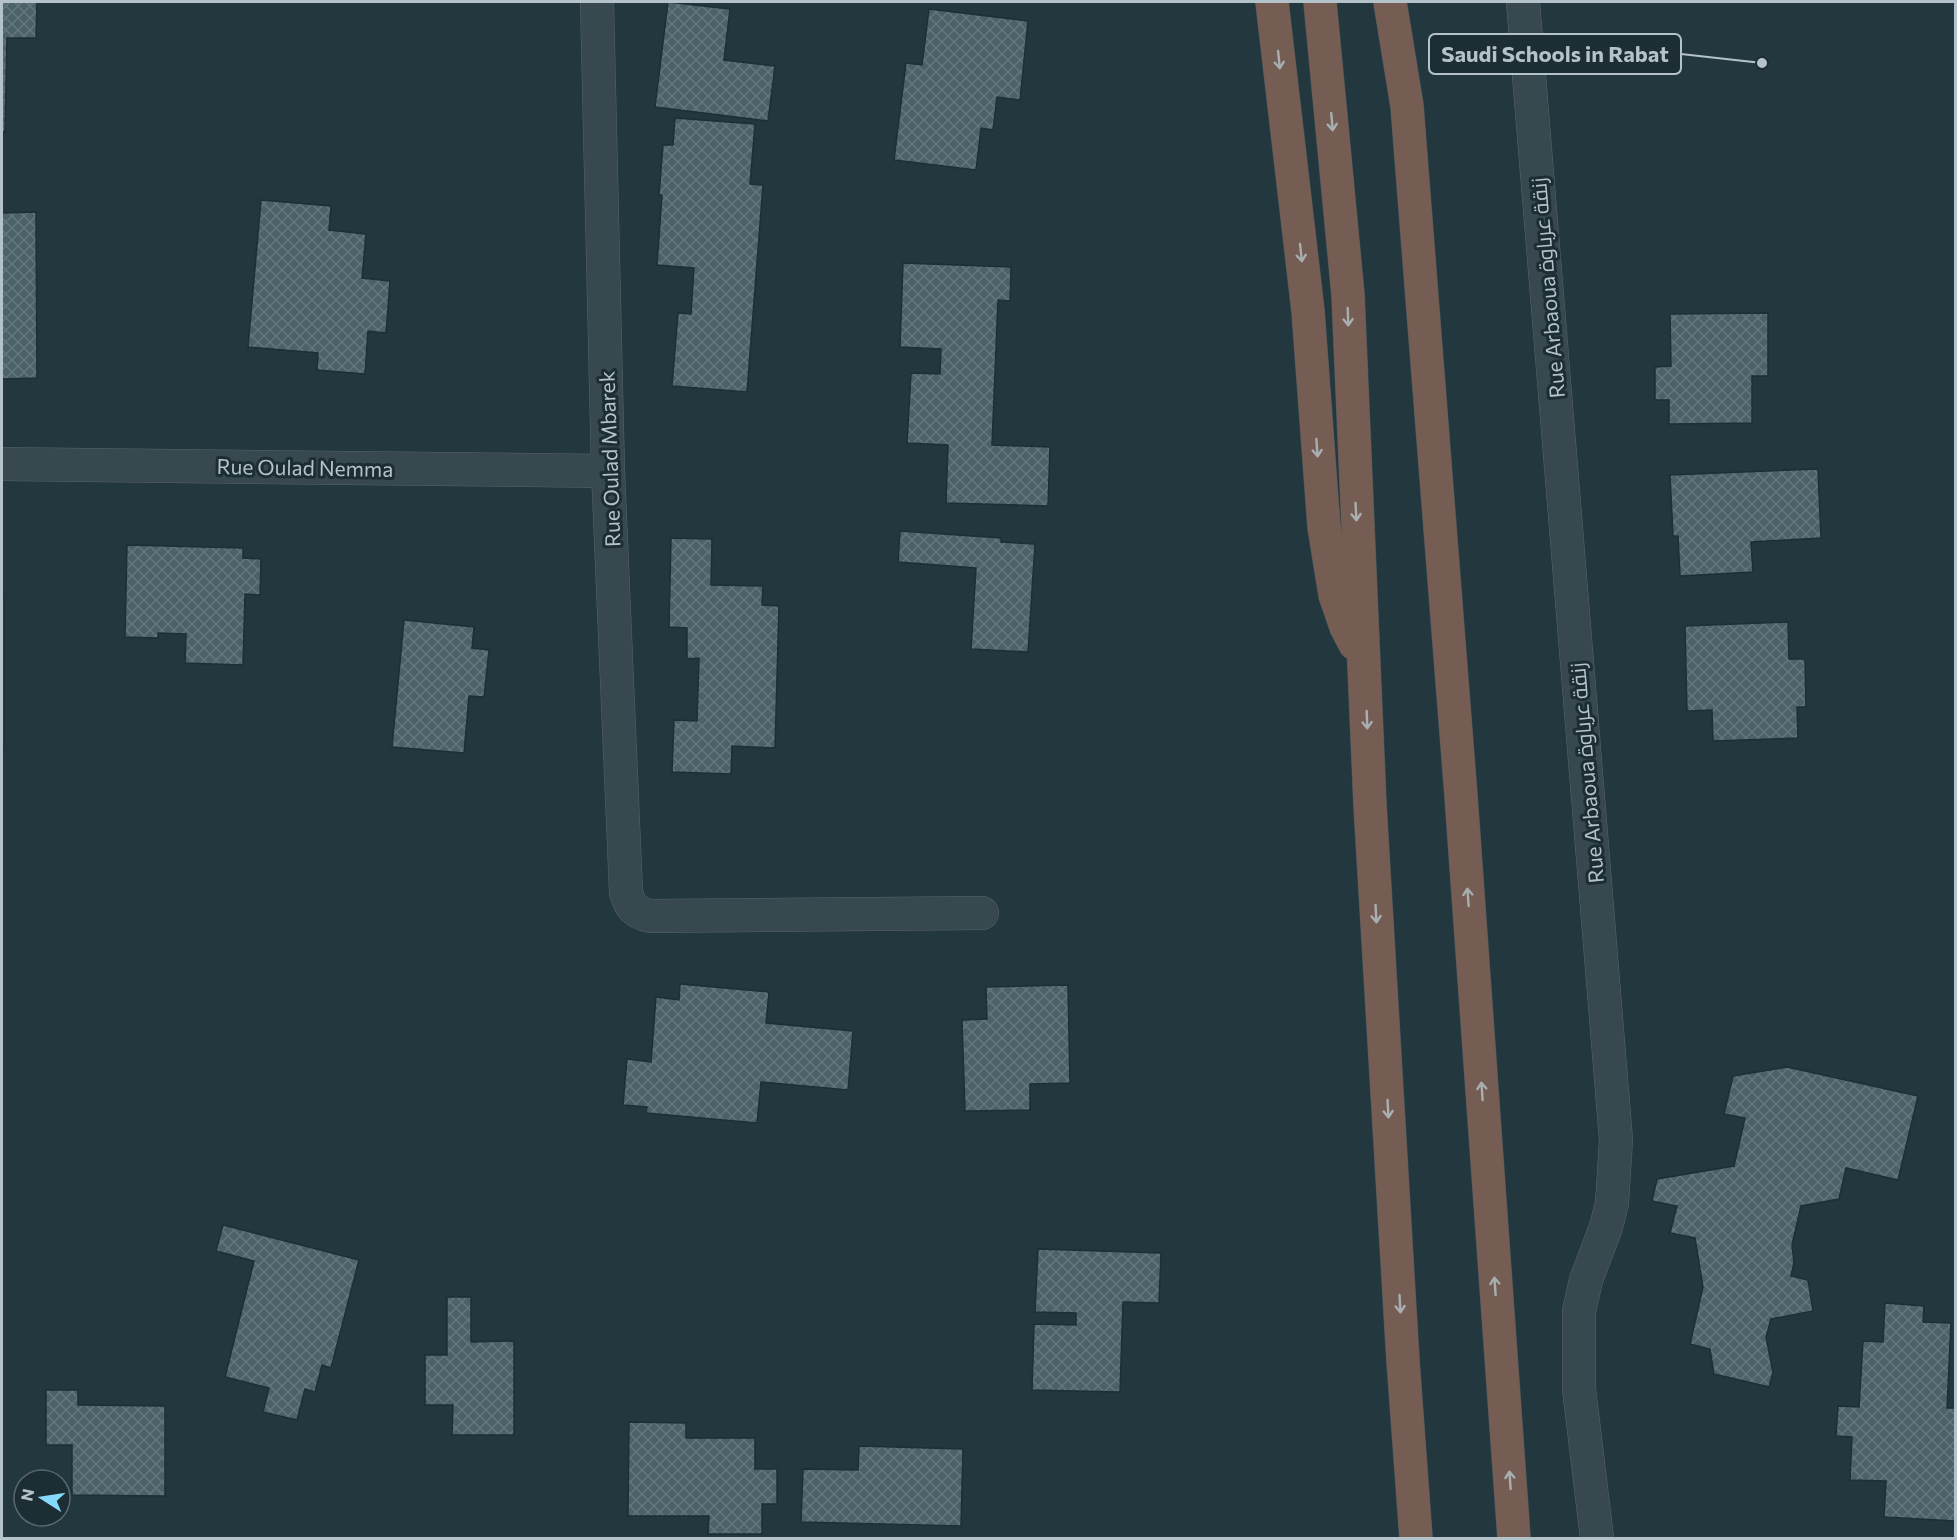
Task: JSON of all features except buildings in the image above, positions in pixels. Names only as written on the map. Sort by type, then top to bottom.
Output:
[{"type":"highway","points":[[1272,2],[1308,311],[1319,483],[1328,561],[1335,595],[1346,627],[1364,661]]},
{"type":"highway","points":[[1320,2],[1348,295],[1370,805],[1403,1361],[1416,1539]]},
{"type":"highway","points":[[1390,2],[1407,106]]},
{"type":"highway","points":[[1407,2],[1407,106],[1462,808],[1514,1539]]},
{"type":"street","name":"Rue Oulad Mbarek","points":[[597,2],[608,471],[626,891],[630,905],[638,914],[651,916],[982,913]]},
{"type":"street","name":"Rue Arbaoua زنقة عرباوة","points":[[1523,2],[1616,1140],[1612,1203],[1606,1227],[1586,1280],[1579,1311],[1579,1389],[1597,1539]]},
{"type":"street","name":"Rue Oulad Nemma","points":[[2,464],[608,471]]},
{"type":"place","name":"Saudi Schools in Rabat","points":[[1762,63]]}]
